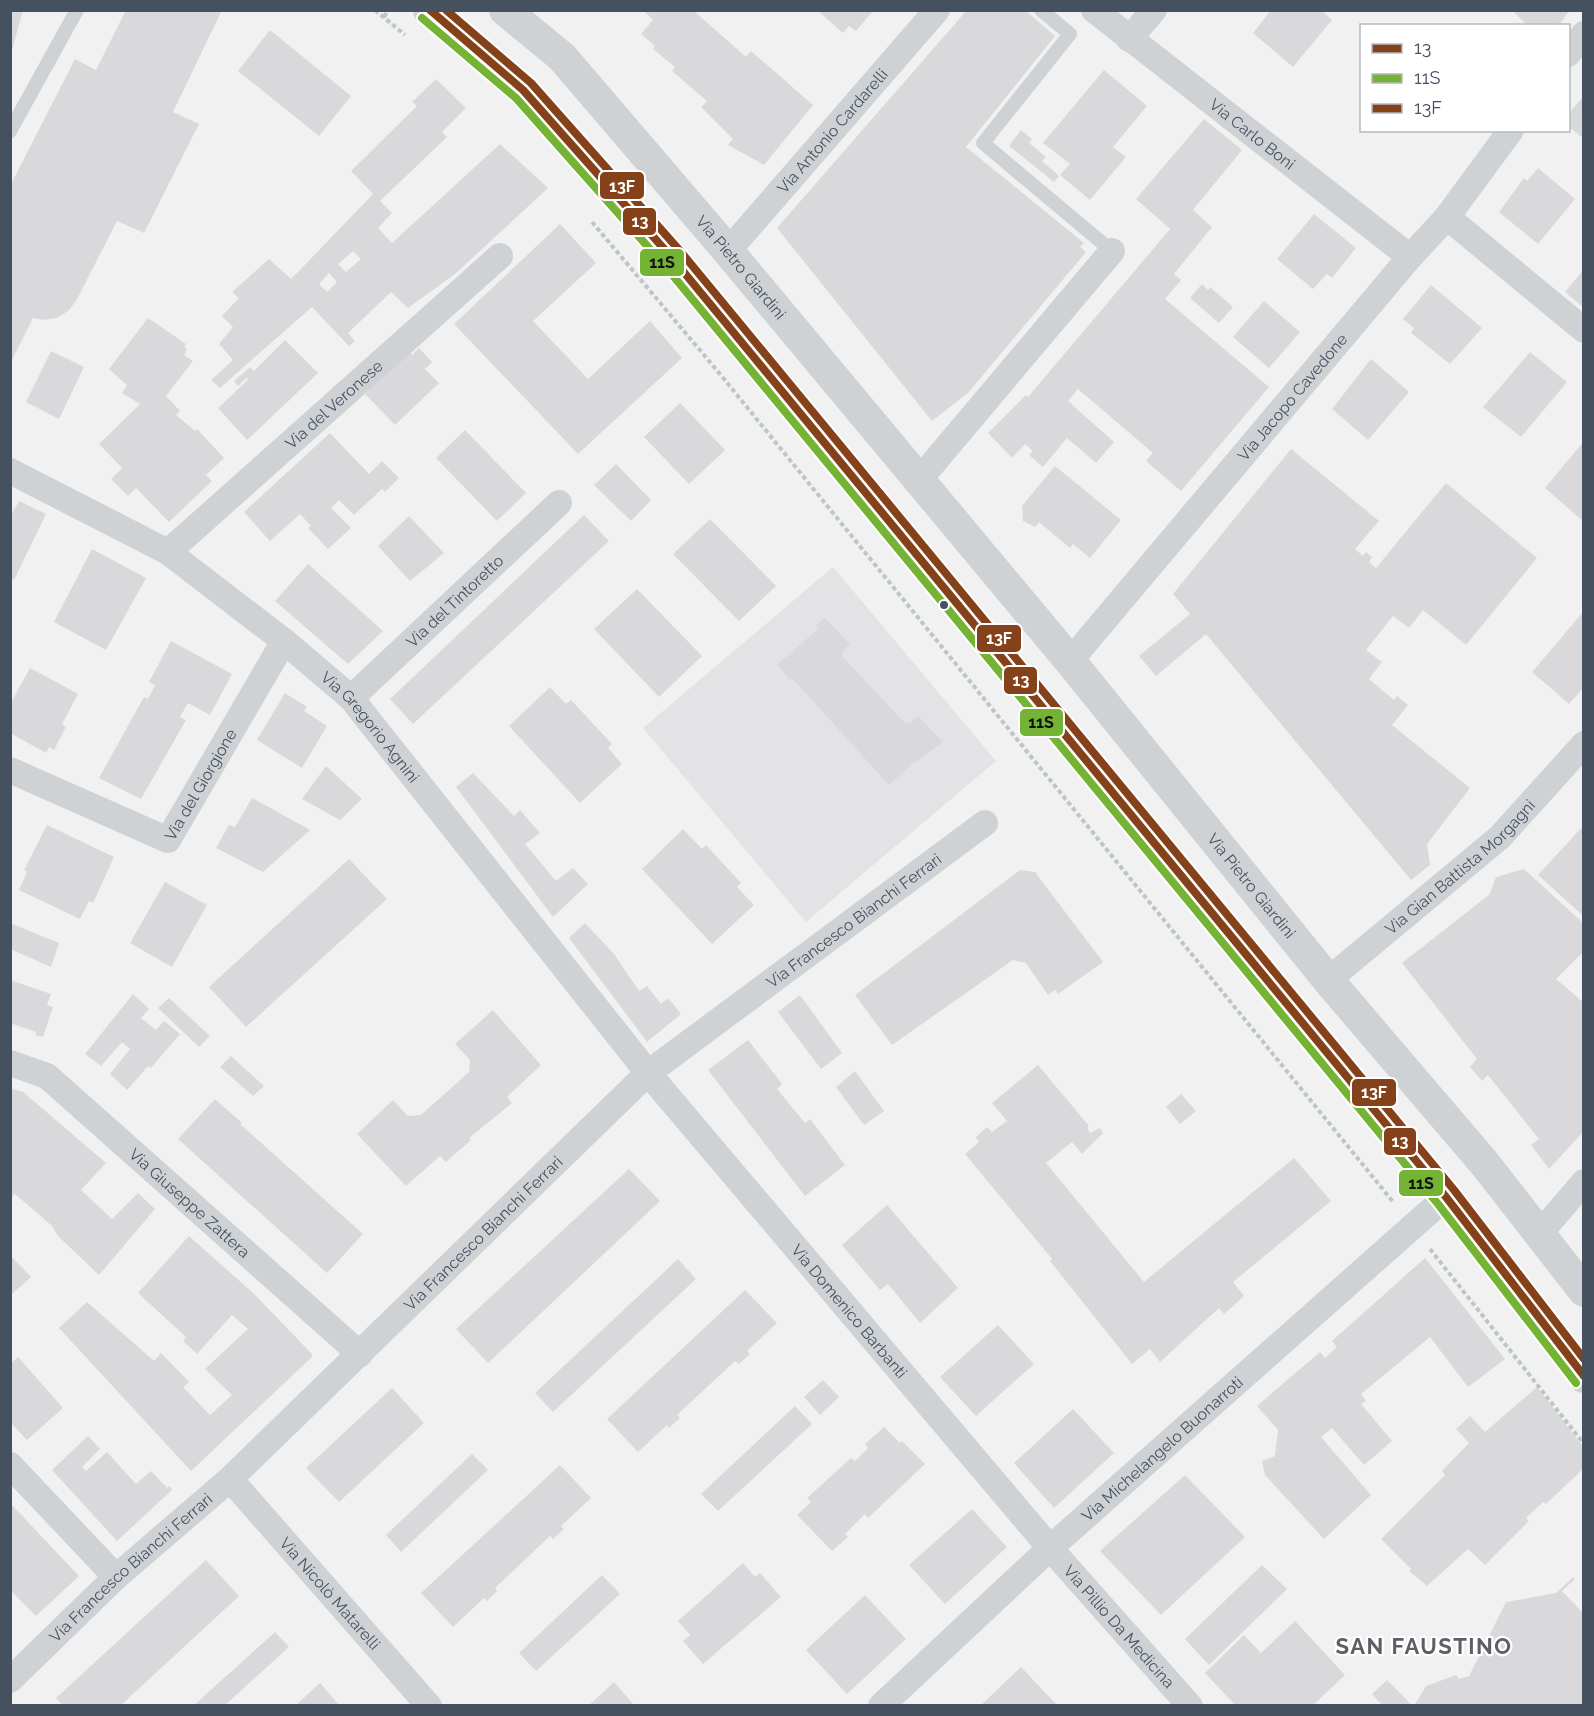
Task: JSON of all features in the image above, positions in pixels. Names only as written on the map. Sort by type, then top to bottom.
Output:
[{"type":"street","points":[[429,10],[523,90],[674,259],[1446,1197],[1584,1377]]},
{"type":"street","name":"Via Pietro Giardini","points":[[505,10],[561,57],[728,251],[1070,661],[1328,980],[1485,1164],[1584,1291]]},
{"type":"street","name":"Via Pietro Giardini","points":[[533,10],[561,57]]},
{"type":"street","name":"Via Antonio Cardarelli","points":[[728,251],[937,10]]},
{"type":"street","name":"Via Carlo Boni","points":[[1094,10],[1410,257]]},
{"type":"street","points":[[1130,39],[1154,10]]},
{"type":"street","points":[[1570,53],[1584,34]]},
{"type":"street","name":"Via Jacopo Cavedone","points":[[1070,661],[1410,257],[1447,217],[1511,132]]},
{"type":"street","points":[[1447,217],[1584,330]]},
{"type":"street","points":[[919,480],[1112,251]]},
{"type":"street","name":"Via del Veronese","points":[[168,552],[500,256]]},
{"type":"street","name":"Via Gregorio Agnini","points":[[10,471],[168,552],[284,641],[351,698],[648,1073]]},
{"type":"street","name":"Via del Tintoretto","points":[[351,698],[559,503]]},
{"type":"street","name":"Via del Giorgione","points":[[10,770],[168,840],[284,641]]},
{"type":"street","name":"Via Gian Battista Morgagni","points":[[1328,980],[1500,837],[1584,744]]},
{"type":"street","name":"Via Francesco Bianchi Ferrari","points":[[10,1680],[116,1577],[230,1479],[648,1073],[985,823]]},
{"type":"street","name":"Via Giuseppe Zattera","points":[[10,1064],[47,1076],[360,1354]]},
{"type":"street","name":"Via Domenico Barbanti","points":[[648,1073],[1050,1548]]},
{"type":"street","points":[[1539,1233],[1584,1182]]},
{"type":"street","name":"Via Michelangelo Buonarroti","points":[[881,1706],[1050,1548],[1446,1197]]},
{"type":"street","points":[[10,1465],[116,1577]]},
{"type":"street","name":"Via Nicolò Matarelli","points":[[230,1479],[429,1706]]},
{"type":"street","name":"Via Pillio Da Medicina","points":[[1050,1548],[1190,1706]]},
{"type":"lane","points":[[10,130],[77,10]]},
{"type":"lane","points":[[1041,10],[1070,34],[982,143],[1112,251]]},
{"type":"path","points":[[375,10],[410,40]]},
{"type":"path","points":[[384,17],[388,10]]},
{"type":"path","points":[[592,221],[728,384],[1413,1227],[1584,1444]]},
{"type":"shaded area","points":[[833,567],[996,761],[806,922],[643,728]]},
{"type":"building","points":[[10,10],[23,10],[11,54],[10,54]]},
{"type":"building","points":[[126,10],[222,10],[173,112],[199,124],[144,233],[117,221],[76,301],[68,311],[56,318],[43,320],[33,318],[10,364],[10,186],[75,59],[96,70]]},
{"type":"building","points":[[643,10],[693,10],[746,57],[751,51],[813,105],[764,165],[728,145],[733,139],[701,107],[707,101],[672,71],[675,67],[653,49],[655,46],[641,34],[653,20]]},
{"type":"building","points":[[817,10],[874,10],[856,31],[849,26],[843,33]]},
{"type":"building","points":[[967,10],[1025,10],[1055,36],[966,147],[1084,243],[1080,247],[1086,252],[968,393],[932,421],[777,228]]},
{"type":"building","points":[[1271,10],[1321,10],[1332,20],[1293,67],[1253,33]]},
{"type":"building","points":[[1512,10],[1570,10],[1560,24],[1526,24]]},
{"type":"building","points":[[270,30],[351,96],[319,136],[238,71]]},
{"type":"building","points":[[1104,70],[1147,106],[1113,147],[1126,157],[1090,200],[1060,175],[1070,164],[1043,143]]},
{"type":"building","points":[[436,79],[466,108],[442,132],[447,137],[380,201],[392,213],[378,228],[392,243],[500,144],[548,188],[455,274],[408,308],[391,292],[348,333],[355,341],[349,346],[312,307],[220,388],[211,380],[233,360],[219,344],[233,327],[222,316],[239,298],[232,292],[269,259],[291,279],[373,194],[351,171],[417,106],[412,102]],"holes":[[[353,251],[361,259],[346,272],[338,264]],[[329,273],[337,282],[327,292],[319,284]]]},
{"type":"building","points":[[1584,96],[1584,139],[1570,128],[1570,112]]},
{"type":"building","points":[[1204,119],[1242,150],[1193,210],[1212,227],[1174,274],[1181,280],[1165,299],[1269,387],[1181,491],[1146,461],[1153,453],[1078,389],[1068,401],[1114,442],[1096,463],[1067,438],[1043,467],[1029,455],[1033,451],[1025,444],[1012,458],[988,433],[1026,395],[1028,397],[1170,229],[1136,199]]},
{"type":"building","points":[[1021,130],[1032,139],[1029,143],[1046,157],[1042,161],[1059,176],[1054,182],[1009,146]]},
{"type":"building","points":[[1538,168],[1575,199],[1538,244],[1499,212],[1524,178],[1527,181]]},
{"type":"building","points":[[1314,214],[1356,248],[1332,278],[1327,274],[1313,289],[1277,259]]},
{"type":"building","points":[[560,224],[596,263],[533,321],[588,379],[650,321],[682,358],[578,454],[454,324]]},
{"type":"building","points":[[1584,269],[1584,308],[1565,292]]},
{"type":"building","points":[[1202,284],[1208,290],[1210,287],[1233,307],[1219,323],[1190,298]]},
{"type":"building","points":[[1431,285],[1482,328],[1450,364],[1411,333],[1414,328],[1403,319]]},
{"type":"building","points":[[1264,301],[1300,332],[1269,368],[1233,337]]},
{"type":"building","points":[[148,318],[186,344],[184,347],[187,349],[184,355],[193,361],[166,396],[180,411],[176,415],[195,431],[197,429],[224,458],[206,475],[212,481],[169,522],[136,488],[128,496],[111,479],[122,468],[99,444],[140,404],[122,393],[127,385],[109,369]]},
{"type":"building","points":[[285,340],[318,373],[247,440],[218,408],[249,379],[246,378],[238,386],[234,381],[250,367],[254,371]]},
{"type":"building","points":[[419,348],[432,362],[425,369],[439,383],[395,425],[365,394],[410,352],[412,355]]},
{"type":"building","points":[[51,351],[84,367],[59,419],[26,402]]},
{"type":"building","points":[[1530,352],[1567,382],[1521,437],[1483,407]]},
{"type":"building","points":[[1371,359],[1409,392],[1368,440],[1332,409]]},
{"type":"building","points":[[680,403],[725,450],[689,484],[644,437]]},
{"type":"building","points":[[465,430],[526,493],[497,521],[436,458]]},
{"type":"building","points":[[330,433],[369,474],[382,461],[399,478],[385,492],[382,489],[354,515],[339,500],[331,508],[351,528],[328,549],[308,528],[311,526],[300,514],[270,541],[244,512]]},
{"type":"building","points":[[1584,441],[1584,522],[1545,488]]},
{"type":"building","points":[[1291,449],[1379,521],[1355,549],[1363,556],[1366,552],[1372,557],[1369,562],[1376,568],[1446,483],[1537,558],[1466,645],[1423,610],[1409,628],[1393,616],[1366,650],[1382,662],[1369,679],[1394,700],[1397,696],[1408,705],[1392,725],[1470,788],[1427,844],[1430,865],[1411,880],[1206,634],[1156,676],[1139,656],[1190,614],[1173,594]]},
{"type":"building","points":[[616,464],[651,500],[631,521],[594,485]]},
{"type":"building","points":[[1055,466],[1121,520],[1090,558],[1073,544],[1070,548],[1039,522],[1035,527],[1023,521],[1022,506]]},
{"type":"building","points":[[19,501],[46,514],[14,580],[10,578],[10,517]]},
{"type":"building","points":[[584,515],[609,541],[413,724],[390,699]]},
{"type":"building","points":[[409,516],[444,553],[410,581],[378,546]]},
{"type":"building","points":[[710,519],[776,586],[739,621],[673,554]]},
{"type":"building","points":[[92,549],[146,578],[106,650],[54,622]]},
{"type":"building","points":[[308,564],[383,631],[348,664],[275,601]]},
{"type":"building","points":[[637,589],[702,656],[659,697],[594,629]]},
{"type":"building","points":[[1584,611],[1584,687],[1569,704],[1532,672]]},
{"type":"building","points":[[825,618],[850,644],[842,652],[844,654],[842,656],[905,723],[910,724],[918,716],[943,742],[911,765],[889,785],[792,678],[790,680],[777,665],[819,628],[816,626]]},
{"type":"building","points":[[171,641],[232,674],[210,715],[188,703],[180,717],[186,720],[141,799],[99,778],[144,697],[148,699],[155,685],[149,682]]},
{"type":"building","points":[[30,668],[78,694],[62,724],[66,727],[54,750],[49,747],[46,753],[10,733],[10,704]]},
{"type":"building","points":[[550,687],[566,704],[571,700],[612,744],[608,748],[622,764],[580,803],[509,726]]},
{"type":"building","points":[[285,693],[307,707],[304,711],[327,726],[302,768],[257,740]]},
{"type":"building","points":[[326,766],[362,799],[340,820],[302,799]]},
{"type":"building","points":[[473,773],[514,816],[520,810],[540,833],[525,844],[556,881],[573,868],[588,884],[553,917],[456,787]]},
{"type":"building","points":[[252,798],[310,830],[263,872],[216,848],[229,825],[235,827]]},
{"type":"building","points":[[47,825],[114,857],[93,903],[89,901],[80,919],[19,890],[27,872],[24,870]]},
{"type":"building","points":[[1584,825],[1584,911],[1581,914],[1538,875]]},
{"type":"building","points":[[683,829],[702,849],[706,845],[741,883],[737,887],[754,905],[712,944],[642,869]]},
{"type":"building","points":[[349,859],[387,899],[246,1027],[209,987]]},
{"type":"building","points":[[1524,869],[1584,924],[1584,951],[1556,979],[1584,1003],[1584,1131],[1549,1169],[1531,1145],[1539,1139],[1488,1075],[1482,1081],[1470,1067],[1477,1059],[1402,963],[1490,894],[1496,877]]},
{"type":"building","points":[[1020,870],[1035,872],[1103,962],[1058,994],[1055,990],[1048,995],[1026,963],[1013,960],[892,1045],[855,995]]},
{"type":"building","points":[[165,882],[207,905],[172,967],[130,943]]},
{"type":"building","points":[[10,923],[59,943],[51,967],[10,949]]},
{"type":"building","points":[[585,923],[614,954],[639,991],[647,986],[661,1004],[668,998],[681,1014],[647,1042],[569,938]]},
{"type":"building","points":[[10,980],[51,994],[47,1005],[53,1007],[43,1037],[35,1035],[36,1032],[10,1023]]},
{"type":"building","points":[[133,994],[149,1009],[141,1018],[156,1030],[164,1021],[180,1034],[151,1068],[148,1066],[127,1090],[110,1074],[130,1049],[122,1042],[101,1066],[85,1054]]},
{"type":"building","points":[[800,995],[842,1053],[821,1069],[778,1012]]},
{"type":"building","points":[[169,998],[210,1036],[199,1047],[158,1008]]},
{"type":"building","points":[[493,1010],[541,1065],[507,1097],[512,1103],[469,1138],[471,1140],[446,1162],[440,1156],[406,1186],[357,1134],[393,1100],[408,1116],[421,1115],[469,1072],[470,1060],[455,1044]]},
{"type":"building","points":[[748,1040],[782,1084],[777,1089],[805,1123],[810,1119],[845,1165],[805,1196],[708,1070]]},
{"type":"building","points":[[231,1056],[264,1086],[253,1096],[220,1067]]},
{"type":"building","points":[[1038,1065],[1089,1126],[1087,1128],[1090,1133],[1100,1128],[1103,1133],[1082,1154],[1072,1142],[1046,1163],[1144,1282],[1294,1158],[1331,1201],[1233,1282],[1244,1296],[1224,1314],[1219,1308],[1160,1362],[1150,1349],[1132,1364],[1050,1261],[1052,1259],[965,1154],[979,1142],[976,1137],[987,1127],[992,1132],[1007,1121],[992,1103]]},
{"type":"building","points":[[855,1071],[884,1111],[864,1125],[836,1087]]},
{"type":"building","points":[[10,1088],[23,1092],[106,1163],[81,1190],[112,1219],[138,1193],[155,1209],[99,1275],[58,1236],[52,1226],[15,1194],[10,1198]]},
{"type":"building","points":[[1181,1094],[1196,1111],[1180,1124],[1166,1107]]},
{"type":"building","points":[[215,1099],[363,1234],[327,1273],[178,1139]]},
{"type":"building","points":[[629,1169],[660,1201],[488,1363],[456,1329]]},
{"type":"building","points":[[887,1205],[958,1288],[920,1323],[888,1284],[880,1290],[842,1245]]},
{"type":"building","points":[[189,1236],[253,1293],[312,1354],[312,1357],[191,1471],[59,1328],[87,1302],[154,1361],[161,1353],[189,1382],[183,1387],[210,1415],[232,1395],[205,1369],[248,1329],[232,1315],[197,1354],[183,1341],[186,1337],[138,1293]]},
{"type":"building","points":[[10,1255],[31,1277],[10,1296]]},
{"type":"building","points":[[1425,1258],[1505,1359],[1468,1387],[1430,1337],[1361,1394],[1366,1401],[1361,1404],[1392,1441],[1364,1465],[1332,1428],[1321,1437],[1371,1495],[1324,1539],[1265,1475],[1262,1461],[1275,1456],[1278,1430],[1257,1406],[1320,1352],[1325,1358],[1337,1347],[1332,1341]]},
{"type":"building","points":[[678,1259],[696,1279],[553,1412],[535,1393]]},
{"type":"building","points":[[745,1290],[777,1323],[747,1351],[750,1354],[739,1364],[735,1361],[677,1415],[680,1418],[669,1428],[667,1425],[638,1452],[607,1419]]},
{"type":"building","points":[[998,1325],[1034,1364],[976,1416],[940,1377]]},
{"type":"building","points":[[18,1357],[63,1408],[27,1440],[10,1422],[10,1364]]},
{"type":"building","points":[[823,1380],[839,1397],[820,1415],[804,1397]]},
{"type":"building","points":[[1537,1387],[1584,1448],[1584,1468],[1546,1504],[1543,1502],[1526,1518],[1529,1521],[1485,1565],[1468,1549],[1427,1586],[1409,1571],[1411,1569],[1381,1539],[1445,1475],[1442,1471],[1469,1443],[1456,1429],[1470,1416],[1485,1432]]},
{"type":"building","points":[[392,1388],[424,1423],[339,1502],[306,1468]]},
{"type":"building","points":[[795,1406],[812,1424],[718,1511],[701,1494]]},
{"type":"building","points":[[1073,1409],[1114,1453],[1054,1508],[1014,1463]]},
{"type":"building","points":[[884,1427],[925,1464],[868,1518],[865,1514],[845,1534],[848,1537],[832,1551],[797,1515],[811,1502],[807,1498],[851,1458],[855,1461],[868,1448],[865,1444]]},
{"type":"building","points":[[88,1436],[100,1449],[82,1467],[86,1471],[107,1452],[136,1484],[151,1471],[167,1488],[170,1486],[172,1490],[117,1541],[52,1470]]},
{"type":"building","points":[[472,1454],[488,1470],[401,1552],[386,1535]]},
{"type":"building","points":[[560,1465],[591,1498],[561,1526],[564,1529],[553,1539],[550,1536],[495,1588],[497,1591],[487,1601],[484,1598],[453,1627],[421,1593]]},
{"type":"building","points":[[1185,1475],[1245,1537],[1161,1615],[1100,1551]]},
{"type":"building","points":[[10,1503],[79,1576],[36,1616],[10,1590]]},
{"type":"building","points":[[972,1509],[1007,1547],[945,1604],[909,1565]]},
{"type":"building","points":[[206,1560],[239,1596],[120,1706],[63,1706],[56,1698]]},
{"type":"building","points":[[743,1563],[755,1577],[760,1573],[781,1597],[703,1664],[683,1641],[690,1635],[678,1621]]},
{"type":"building","points":[[1262,1565],[1287,1589],[1209,1665],[1185,1639]]},
{"type":"building","points":[[602,1575],[620,1594],[536,1671],[519,1653]]},
{"type":"building","points":[[1573,1577],[1575,1579],[1562,1591],[1584,1614],[1584,1706],[1414,1706],[1426,1686],[1456,1675],[1459,1679],[1469,1676],[1506,1602],[1556,1593]]},
{"type":"building","points":[[865,1595],[906,1639],[847,1694],[806,1650]]},
{"type":"building","points":[[1295,1621],[1345,1675],[1312,1706],[1236,1706],[1205,1673],[1244,1635],[1261,1653]]},
{"type":"building","points":[[275,1632],[289,1647],[224,1706],[193,1706]]},
{"type":"building","points":[[1021,1667],[1058,1706],[980,1706]]},
{"type":"building","points":[[1387,1680],[1412,1706],[1383,1706],[1372,1694]]},
{"type":"building","points":[[614,1682],[635,1706],[588,1706]]},
{"type":"building","points":[[320,1683],[340,1706],[295,1706]]},
{"type":"transit line","name":"13","points":[[430,10],[523,90],[673,259],[1446,1197],[1584,1376]]},
{"type":"transit line","name":"13F","points":[[446,10],[531,83],[681,252],[1454,1190],[1584,1359]]},
{"type":"transit line","name":"11S","points":[[422,18],[516,98],[665,266],[1438,1204],[1576,1383]]},
{"type":"district","name":"SAN FAUSTINO","points":[[1424,1646]]}]
